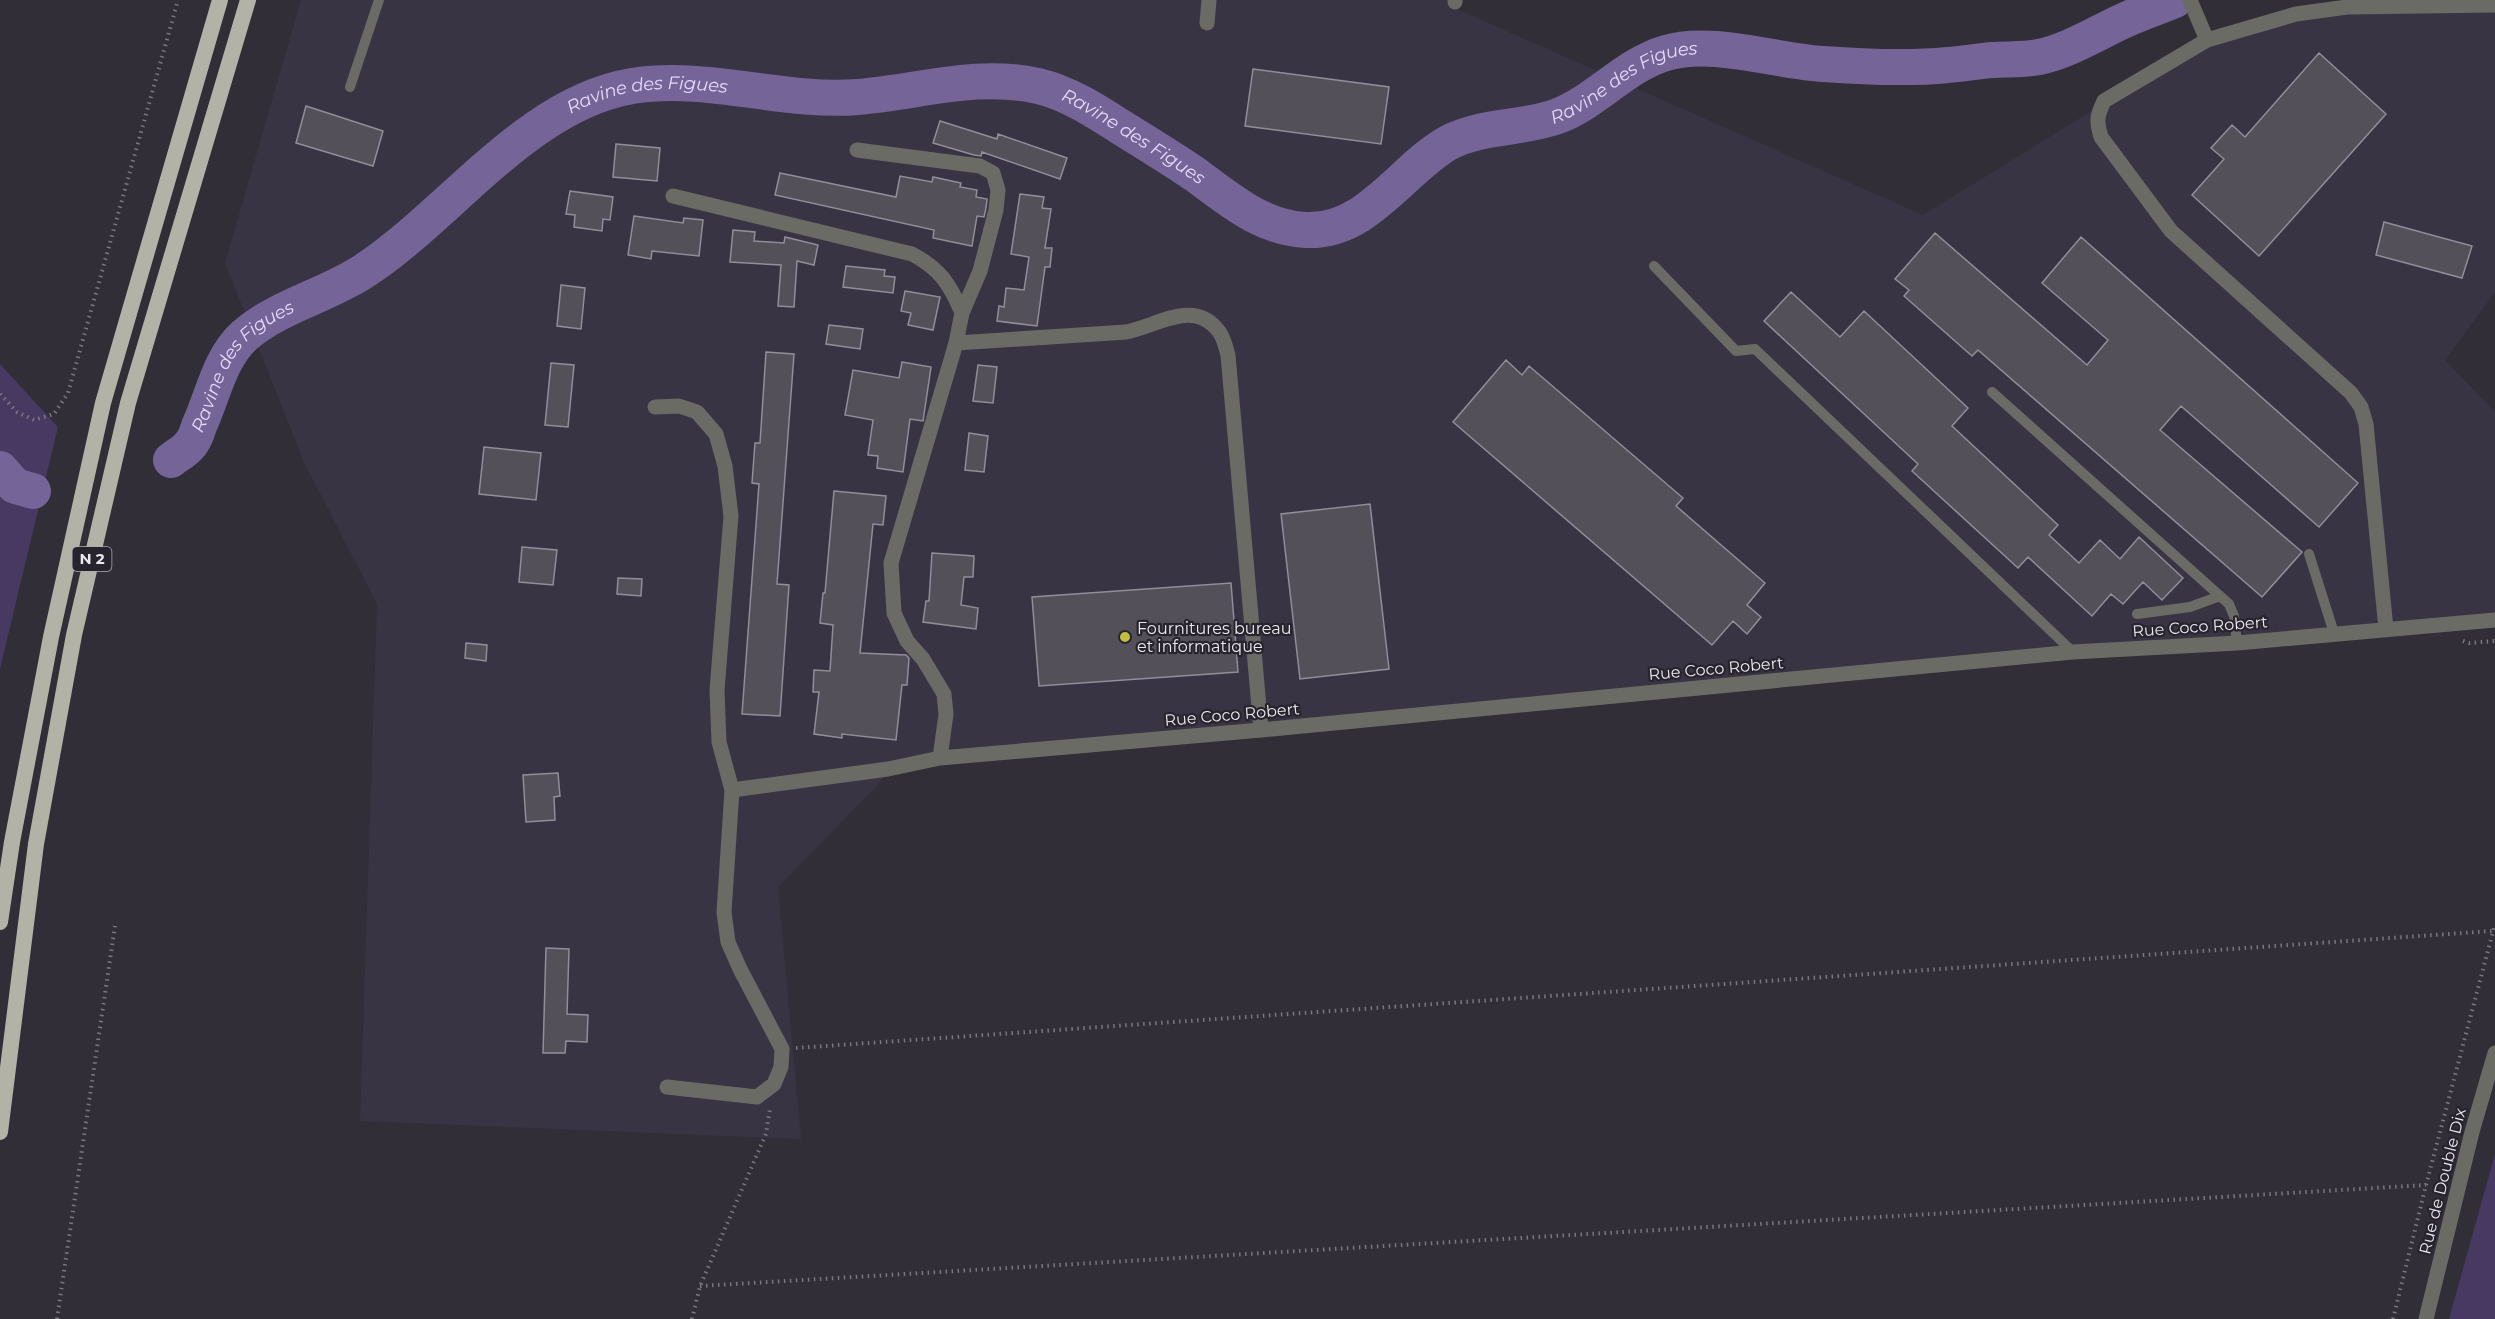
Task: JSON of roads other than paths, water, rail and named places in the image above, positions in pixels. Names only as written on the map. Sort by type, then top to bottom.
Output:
[{"type":"highway","name":"N 2","points":[[0,922],[12,842],[51,636],[103,403],[220,0]]},
{"type":"highway","name":"N 2","points":[[0,1132],[36,844],[74,635],[128,403],[248,0]]},
{"type":"street","points":[[1207,23],[1209,0]]},
{"type":"street","points":[[2190,0],[2200,18],[2207,40]]},
{"type":"street","points":[[2386,629],[2366,424],[2361,407],[2351,393],[2171,231],[2101,137],[2097,116],[2104,101],[2207,40],[2296,14],[2347,8],[2495,4]]},
{"type":"street","points":[[857,150],[980,166],[993,173],[998,190],[996,210],[980,270],[962,313],[956,343],[891,563],[894,613],[907,641],[928,666],[944,694],[946,714],[940,758]]},
{"type":"street","points":[[673,195],[912,254],[930,263],[944,278],[962,313]]},
{"type":"street","points":[[956,343],[1126,332],[1142,329],[1176,315],[1192,315],[1208,322],[1220,333],[1228,355],[1261,730]]},
{"type":"street","points":[[655,407],[679,406],[697,412],[716,434],[725,466],[731,516],[717,690],[719,742],[732,790],[724,912],[728,942],[782,1049],[782,1067],[774,1084],[757,1097],[666,1087]]},
{"type":"street","name":"Rue Coco Robert","points":[[732,790],[888,769],[940,758],[1261,730],[2073,652],[2237,642],[2495,620]]},
{"type":"street","name":"Rue de Double Dix","points":[[2426,1319],[2472,1132],[2495,1053]]},
{"type":"lane","points":[[350,87],[380,0]]},
{"type":"lane","points":[[1654,266],[1736,351],[1755,349],[2073,652]]},
{"type":"lane","points":[[1992,392],[2229,604],[2234,615],[2237,642]]},
{"type":"lane","points":[[2309,554],[2334,633]]},
{"type":"lane","points":[[2137,614],[2190,607],[2220,596]]},
{"type":"waterway","name":"Ravine des Figues","points":[[171,460],[187,448],[194,439],[222,367],[235,345],[244,336],[272,317],[364,271],[396,248],[523,138],[558,115],[594,97],[632,86],[660,83],[689,84],[830,98],[881,95],[970,82],[1015,82],[1038,86],[1060,93],[1090,108],[1177,162],[1247,211],[1275,224],[1306,230],[1328,228],[1365,211],[1448,143],[1474,133],[1558,116],[1586,102],[1637,66],[1666,53],[1703,48],[1804,62],[1885,67],[1954,65],[1993,60],[2028,59],[2063,50],[2132,17],[2175,0]]},
{"type":"waterway","name":"Ravine des Figues","points":[[0,469],[15,486],[33,491]]},
{"type":"place","name":"Fournitures bureau et informatique","points":[[1125,637]]}]
